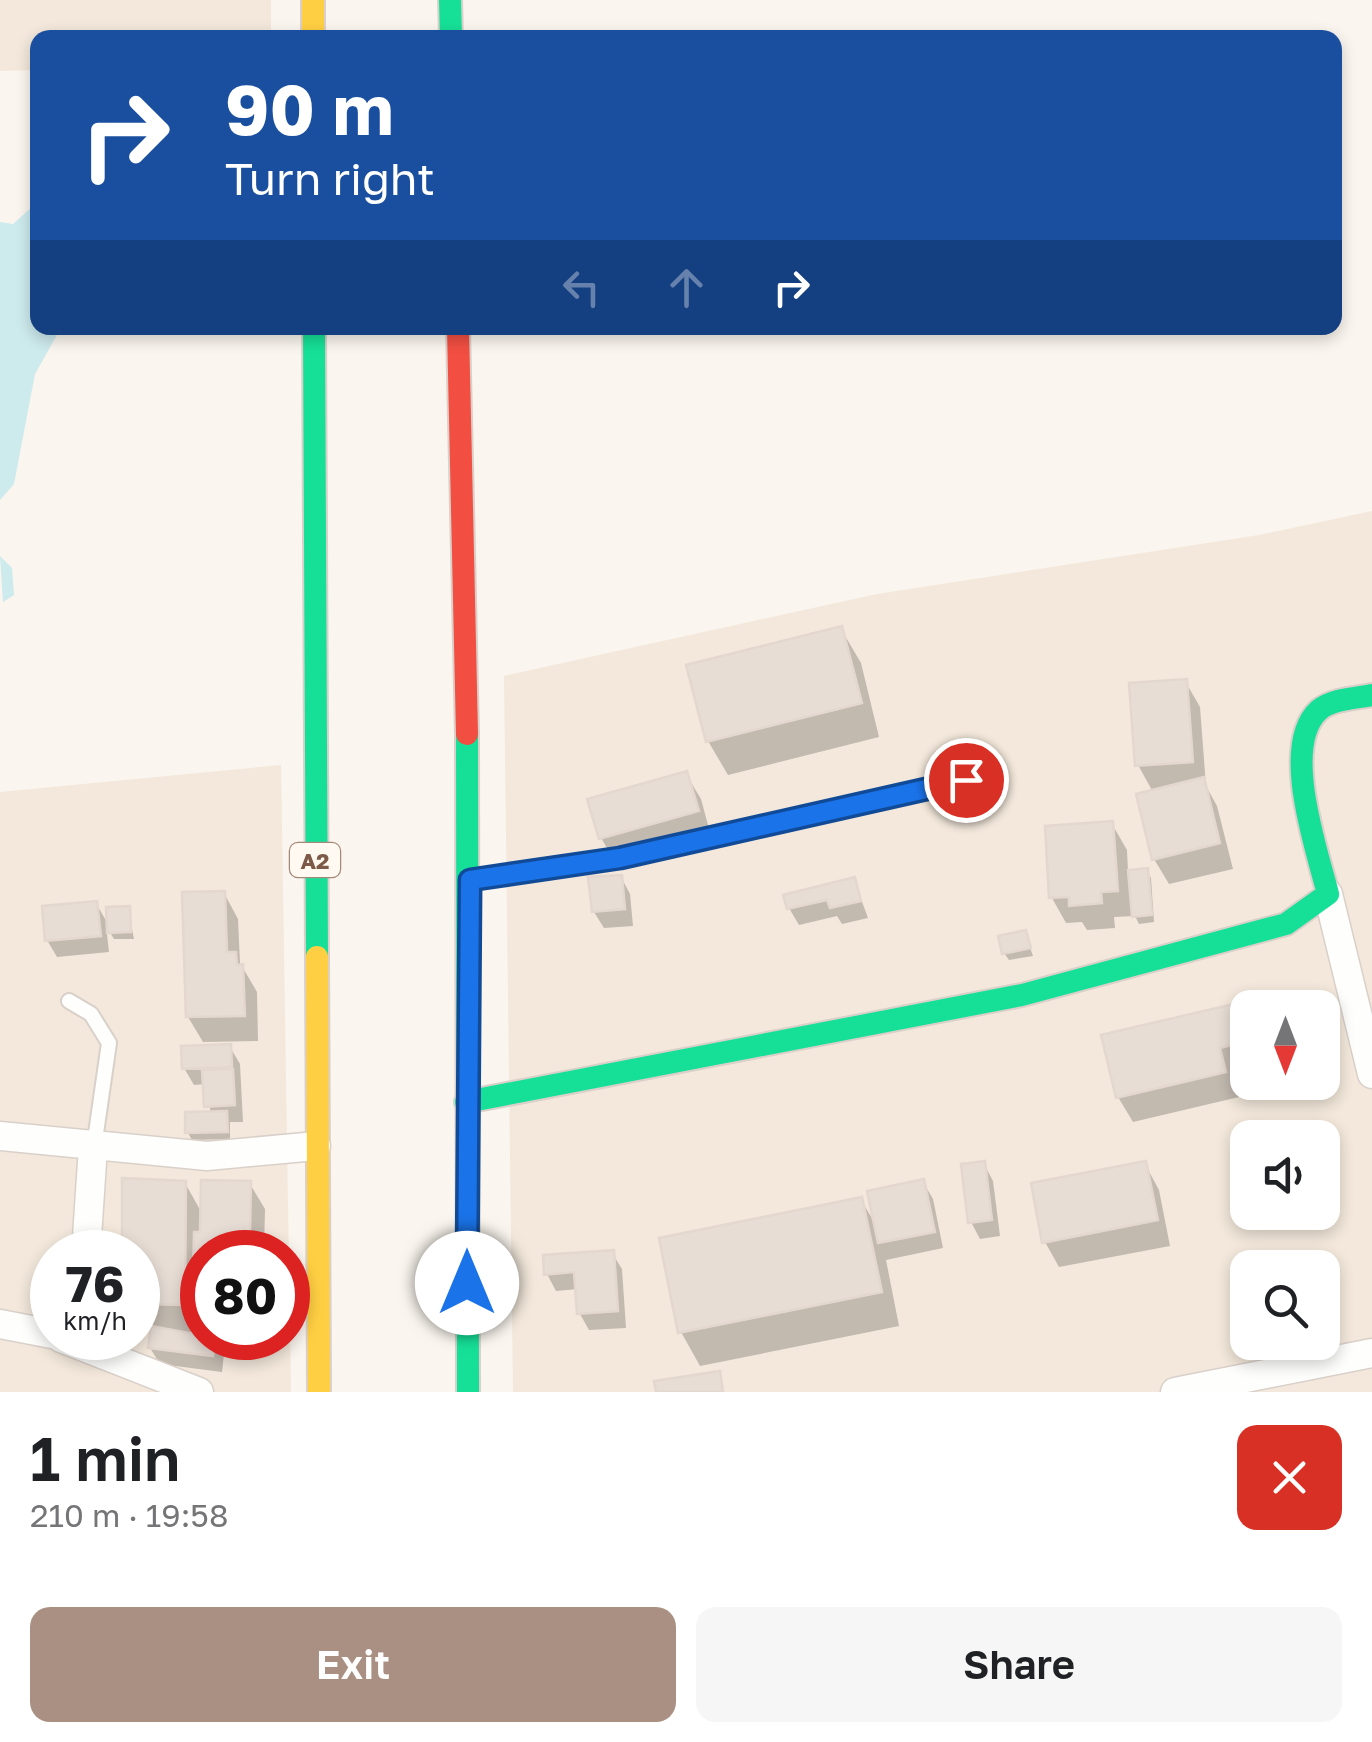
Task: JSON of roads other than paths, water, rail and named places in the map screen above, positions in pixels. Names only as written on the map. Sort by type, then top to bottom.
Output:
[{"type":"main road","points":[[312,0],[313,30]]},
{"type":"main road","points":[[450,0],[451,30]]},
{"type":"main road","name":"A2","points":[[314,335],[319,1392]]},
{"type":"main road","points":[[458,335],[470,880],[466,1102],[468,1392]]},
{"type":"main road","points":[[466,1102],[1022,994],[1132,968],[1286,924],[1328,894],[1301,779],[1303,744],[1311,718],[1322,707],[1372,695]]},
{"type":"street","points":[[1328,894],[1372,1074]]},
{"type":"street","points":[[0,1136],[207,1156],[316,1146]]},
{"type":"street","points":[[88,1230],[94,1148]]},
{"type":"street","points":[[0,1324],[30,1330]]},
{"type":"street","points":[[1176,1392],[1372,1353]]},
{"type":"street","points":[[121,1360],[199,1392]]},
{"type":"lane","points":[[470,880],[620,858],[966,780]]},
{"type":"lane","points":[[69,1001],[91,1014],[110,1043],[94,1148]]},
{"type":"water","points":[[30,209],[30,335],[57,335],[35,374],[14,484],[0,500],[0,222],[13,224]]},
{"type":"water","points":[[0,556],[12,568],[14,595],[3,602]]}]
